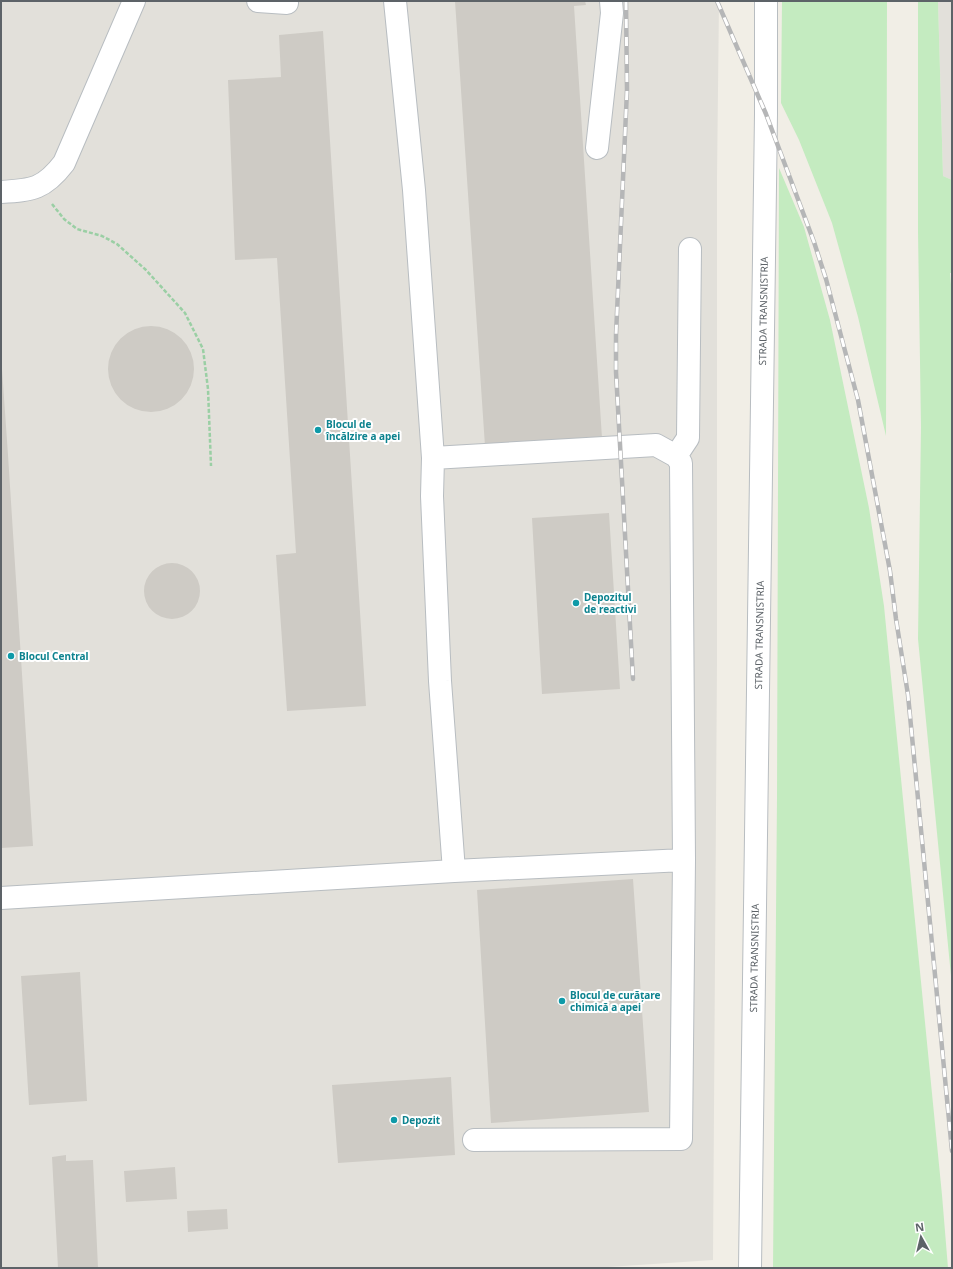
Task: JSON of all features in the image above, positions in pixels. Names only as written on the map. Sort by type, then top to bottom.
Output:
[{"type":"street","points":[[1,192],[30,189],[39,186],[54,176],[64,163],[134,1]]},
{"type":"street","points":[[258,1],[287,3]]},
{"type":"street","points":[[395,1],[414,190],[433,458],[432,496],[440,681],[454,871]]},
{"type":"street","points":[[597,148],[612,13],[611,1]]},
{"type":"street","name":"STRADA TRANSNISTRIA","points":[[750,1268],[766,138],[766,1]]},
{"type":"street","points":[[676,456],[688,438],[690,249]]},
{"type":"street","points":[[433,458],[656,445],[676,456],[680,463],[684,860],[681,1139],[474,1140]]},
{"type":"street","points":[[1,898],[454,871],[684,860]]},
{"type":"path","points":[[39,186],[64,219],[77,229],[102,236],[117,244],[146,270],[185,313],[203,349],[208,388],[211,466]]},
{"type":"shaded area","points":[[1,1],[719,1],[713,1260],[593,1268],[1,1268]]},
{"type":"shaded area","points":[[938,1],[952,1],[952,180],[943,176]]},
{"type":"green space","points":[[782,1],[887,1],[886,436],[858,317],[832,223],[799,140],[781,103]]},
{"type":"green space","points":[[918,1],[938,1],[943,176],[952,180],[952,273],[950,273],[952,296],[952,986],[918,639],[921,427],[918,232]]},
{"type":"green space","points":[[779,168],[804,227],[830,320],[869,508],[884,606],[948,1268],[773,1268],[777,797]]},
{"type":"building","points":[[455,1],[585,1],[586,5],[574,6],[602,438],[485,446]]},
{"type":"building","name":"Blocul de încălzire a apei","points":[[323,31],[366,706],[287,711],[276,555],[296,553],[277,258],[235,260],[228,80],[281,77],[279,35]]},
{"type":"building","points":[[151,326],[167,329],[175,333],[187,345],[191,353],[194,369],[191,385],[187,393],[175,405],[167,409],[151,412],[135,409],[127,405],[115,393],[111,385],[108,369],[111,353],[115,345],[127,333],[135,329]]},
{"type":"building","name":"Blocul Central","points":[[1,369],[8,455],[33,846],[1,848]]},
{"type":"building","name":"Depozitul de reaсtivi","points":[[609,513],[620,689],[542,694],[532,518]]},
{"type":"building","points":[[166,563],[178,563],[188,567],[196,575],[200,585],[200,597],[196,607],[188,615],[178,619],[166,619],[156,615],[148,607],[144,597],[144,585],[148,575],[156,567]]},
{"type":"building","name":"Blocul de curățare chimică a apei","points":[[633,879],[649,1112],[491,1123],[477,890]]},
{"type":"building","points":[[80,972],[87,1101],[29,1105],[21,976]]},
{"type":"building","name":"Depozit","points":[[451,1077],[455,1155],[338,1163],[332,1085]]},
{"type":"building","points":[[66,1155],[66,1161],[93,1160],[98,1268],[58,1268],[52,1157]]},
{"type":"building","points":[[175,1167],[177,1199],[126,1202],[124,1171]]},
{"type":"building","points":[[227,1209],[228,1229],[188,1232],[187,1211]]},
{"type":"railway","points":[[626,1],[627,90],[616,335],[616,372],[633,679]]},
{"type":"railway","points":[[717,1],[766,114],[814,242],[826,279],[858,400],[890,571],[908,695],[952,1151]]},
{"type":"place","name":"Blocul de încălzire a apei","points":[[318,430]]},
{"type":"place","name":"Depozitul de reaсtivi","points":[[576,603]]},
{"type":"place","name":"Blocul Central","points":[[11,656]]},
{"type":"place","name":"Blocul de curățare chimică a apei","points":[[562,1001]]},
{"type":"place","name":"Depozit","points":[[394,1120]]}]
